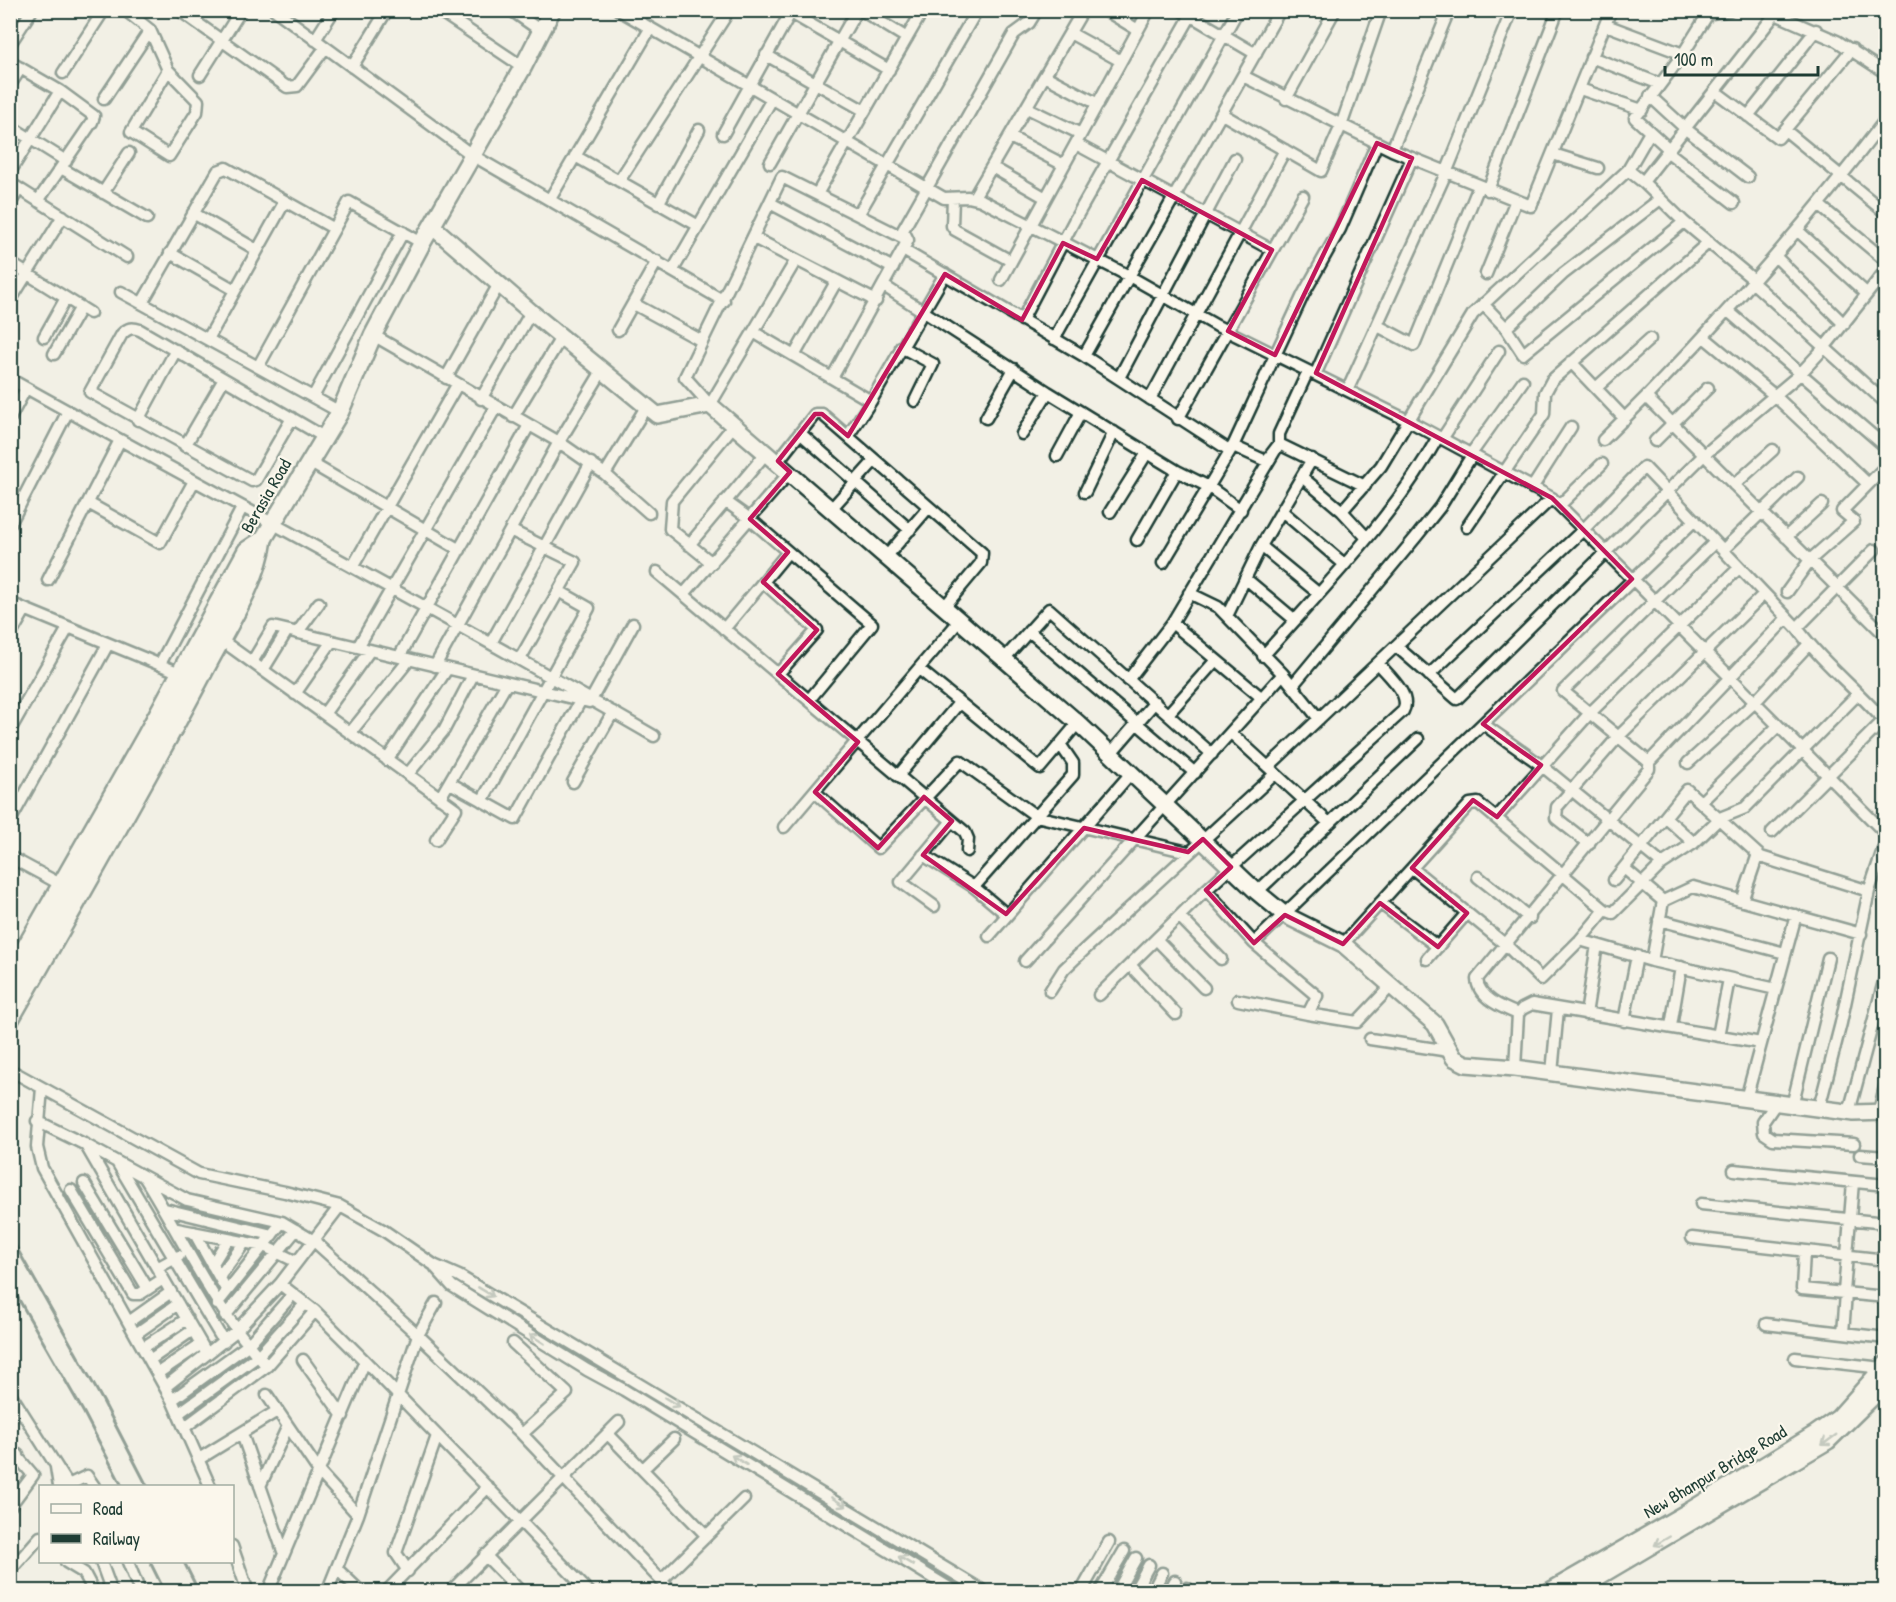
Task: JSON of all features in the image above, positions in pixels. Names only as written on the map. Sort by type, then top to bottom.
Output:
[{"type":"main road","name":"Berasia Road","points":[[10,1000],[251,561],[340,412],[373,336],[422,243],[523,67],[552,10]]},
{"type":"street","points":[[10,44],[32,10]]},
{"type":"street","points":[[63,74],[104,10]]},
{"type":"street","points":[[125,10],[150,30],[168,70],[198,101],[199,107],[169,156],[131,132],[168,70]]},
{"type":"street","points":[[179,10],[220,41],[292,87],[297,86],[325,48]]},
{"type":"street","points":[[200,75],[241,10]]},
{"type":"street","points":[[275,10],[472,155],[724,301]]},
{"type":"street","points":[[315,40],[334,10]]},
{"type":"street","points":[[352,67],[387,10]]},
{"type":"street","points":[[438,10],[523,67]]},
{"type":"street","points":[[511,10],[541,31]]},
{"type":"street","points":[[619,10],[944,198],[974,197],[1031,225],[1130,276],[1275,356],[1348,389],[1407,420],[1556,502],[1886,834]]},
{"type":"street","points":[[770,163],[839,40],[859,10],[907,38]]},
{"type":"street","points":[[817,194],[923,10]]},
{"type":"street","points":[[858,215],[977,10]]},
{"type":"street","points":[[832,378],[906,245],[903,230],[1014,34],[1029,23],[1037,10]]},
{"type":"street","points":[[974,197],[1083,10]]},
{"type":"street","points":[[1105,10],[1138,30]]},
{"type":"street","points":[[1000,280],[1149,10]]},
{"type":"street","points":[[1054,339],[1238,10]]},
{"type":"street","points":[[1084,356],[1280,10]]},
{"type":"street","points":[[1286,99],[1335,10]]},
{"type":"street","points":[[1222,114],[1321,171],[1326,166],[1341,126],[1381,10]]},
{"type":"street","points":[[1392,150],[1449,10]]},
{"type":"street","points":[[1348,389],[1446,173],[1512,10]]},
{"type":"street","points":[[1378,326],[1414,345],[1484,188],[1558,10]]},
{"type":"street","points":[[1243,76],[1392,150],[1531,206],[1611,10]]},
{"type":"street","points":[[1696,10],[1708,14],[1729,10]]},
{"type":"street","points":[[723,134],[748,85],[792,12],[889,70]]},
{"type":"street","points":[[1022,320],[1188,12],[1256,54]]},
{"type":"street","points":[[1643,182],[1716,92],[1771,12],[1790,15],[1852,50],[1886,73]]},
{"type":"street","points":[[1708,14],[1683,54],[1635,118],[1669,151],[1734,203]]},
{"type":"street","points":[[619,181],[725,17]]},
{"type":"street","points":[[1606,25],[1683,54]]},
{"type":"street","points":[[550,199],[650,28]]},
{"type":"street","points":[[104,99],[150,30]]},
{"type":"street","points":[[1748,116],[1816,30]]},
{"type":"street","points":[[1070,33],[1121,61]]},
{"type":"street","points":[[1716,92],[1778,138],[1852,50]]},
{"type":"street","points":[[766,55],[866,111]]},
{"type":"street","points":[[1592,57],[1660,84]]},
{"type":"street","points":[[10,62],[60,91],[94,116],[38,201]]},
{"type":"street","points":[[10,85],[21,68]]},
{"type":"street","points":[[1045,76],[1098,104]]},
{"type":"street","points":[[1580,89],[1642,110]]},
{"type":"street","points":[[10,172],[60,91]]},
{"type":"street","points":[[1650,96],[1687,130],[1748,177]]},
{"type":"street","points":[[673,270],[772,99]]},
{"type":"street","points":[[1027,108],[1078,139],[1108,161],[1272,250]]},
{"type":"street","points":[[1603,440],[1705,338],[1819,205],[1886,120]]},
{"type":"street","points":[[10,126],[30,138],[103,193],[147,218]]},
{"type":"street","points":[[658,204],[699,130]]},
{"type":"street","points":[[1785,130],[1886,213]]},
{"type":"street","points":[[1342,511],[1381,466],[1473,314],[1628,170],[1650,132]]},
{"type":"street","points":[[1010,136],[1064,165]]},
{"type":"street","points":[[1163,563],[1231,448],[1319,263],[1340,229],[1377,143]]},
{"type":"street","points":[[1150,399],[1285,150]]},
{"type":"street","points":[[103,193],[129,153]]},
{"type":"street","points":[[1553,154],[1598,168]]},
{"type":"street","points":[[575,156],[697,225]]},
{"type":"street","points":[[1128,680],[1172,622],[1280,444],[1279,434],[1312,372],[1412,158]]},
{"type":"street","points":[[1119,378],[1236,159]]},
{"type":"street","points":[[992,167],[1046,198]]},
{"type":"street","points":[[142,303],[218,171],[226,168],[333,228]]},
{"type":"street","points":[[1628,170],[1886,403]]},
{"type":"street","points":[[1280,444],[1266,461],[1231,448],[1178,419],[1084,356],[945,274],[906,245],[858,215],[782,177],[724,301],[685,377],[710,405],[772,456],[1078,723],[1167,804],[1257,892],[1285,915],[1343,944],[1435,1024],[1454,1058],[1466,1064],[1515,1068],[1849,1112],[1882,1112],[1886,1082]]},
{"type":"street","points":[[10,204],[15,186],[127,257]]},
{"type":"street","points":[[1178,419],[1303,196]]},
{"type":"street","points":[[953,198],[952,226],[955,230],[1011,261]]},
{"type":"street","points":[[1486,274],[1515,200]]},
{"type":"street","points":[[1506,328],[1563,274],[1659,200]]},
{"type":"street","points":[[208,339],[285,201]]},
{"type":"street","points":[[258,367],[349,202],[422,243]]},
{"type":"street","points":[[770,203],[893,268]]},
{"type":"street","points":[[1819,205],[1886,261]]},
{"type":"street","points":[[194,213],[257,250]]},
{"type":"street","points":[[10,301],[63,216]]},
{"type":"street","points":[[1483,303],[1506,328],[1523,354],[1684,222]]},
{"type":"street","points":[[432,226],[531,312],[657,415],[710,405],[755,333],[796,260]]},
{"type":"street","points":[[1797,230],[1866,293]]},
{"type":"street","points":[[313,397],[403,232]]},
{"type":"street","points":[[754,238],[876,302]]},
{"type":"street","points":[[1467,527],[1544,414],[1545,393],[1548,386],[1571,362],[1708,242]]},
{"type":"street","points":[[170,253],[235,290]]},
{"type":"street","points":[[1775,256],[1844,324]]},
{"type":"street","points":[[618,330],[657,261]]},
{"type":"street","points":[[10,263],[85,310],[54,354]]},
{"type":"street","points":[[1396,646],[1457,699],[1704,455],[1799,375],[1844,324],[1886,270]]},
{"type":"street","points":[[848,436],[872,401],[945,274]]},
{"type":"street","points":[[794,356],[836,282]]},
{"type":"street","points":[[446,378],[499,284]]},
{"type":"street","points":[[884,286],[1048,392],[1177,471],[1209,487],[1241,510]]},
{"type":"street","points":[[121,292],[340,412]]},
{"type":"street","points":[[44,337],[66,297]]},
{"type":"street","points":[[634,304],[702,341]]},
{"type":"street","points":[[1728,311],[1799,375],[1886,447]]},
{"type":"street","points":[[481,399],[531,312]]},
{"type":"street","points":[[292,418],[256,480],[252,481],[93,395],[90,388],[126,329],[140,330],[176,350],[224,379],[292,418],[324,437]]},
{"type":"street","points":[[755,333],[872,401]]},
{"type":"street","points":[[373,336],[528,427],[559,442],[605,474],[648,513]]},
{"type":"street","points":[[513,417],[562,336]]},
{"type":"street","points":[[1705,338],[1774,396],[1868,483]]},
{"type":"street","points":[[1596,388],[1650,339]]},
{"type":"street","points":[[901,347],[933,364],[915,401]]},
{"type":"street","points":[[138,420],[176,350]]},
{"type":"street","points":[[1263,656],[1367,538],[1418,473],[1499,351]]},
{"type":"street","points":[[1571,362],[1625,419]]},
{"type":"street","points":[[986,418],[1014,369]]},
{"type":"street","points":[[435,666],[512,531],[559,442],[602,371]]},
{"type":"street","points":[[10,379],[242,508],[268,531],[353,566],[394,587],[654,736]]},
{"type":"street","points":[[185,446],[224,379]]},
{"type":"street","points":[[1293,685],[1440,507],[1471,455],[1523,381]]},
{"type":"street","points":[[353,566],[457,385]]},
{"type":"street","points":[[10,418],[26,388]]},
{"type":"street","points":[[1655,441],[1708,388]]},
{"type":"street","points":[[1022,434],[1048,392]]},
{"type":"street","points":[[1646,397],[1884,634]]},
{"type":"street","points":[[605,474],[646,407]]},
{"type":"street","points":[[358,647],[496,408]]},
{"type":"street","points":[[10,524],[68,411]]},
{"type":"street","points":[[1057,456],[1081,411]]},
{"type":"street","points":[[689,545],[725,501],[800,433],[819,412],[982,553],[981,564],[945,606]]},
{"type":"street","points":[[712,563],[670,529],[670,505],[734,425]]},
{"type":"street","points":[[350,733],[404,658],[428,607],[528,427]]},
{"type":"street","points":[[1532,488],[1571,427]]},
{"type":"street","points":[[1085,492],[1114,432]]},
{"type":"street","points":[[800,433],[909,530]]},
{"type":"street","points":[[48,580],[120,440]]},
{"type":"street","points":[[1280,444],[1365,486]]},
{"type":"street","points":[[1734,485],[1773,450]]},
{"type":"street","points":[[1110,512],[1147,453]]},
{"type":"street","points":[[1227,616],[1261,546],[1312,459]]},
{"type":"street","points":[[831,509],[875,460]]},
{"type":"street","points":[[309,462],[460,550]]},
{"type":"street","points":[[491,643],[591,463]]},
{"type":"street","points":[[1050,991],[1064,969],[1203,840],[1272,771],[1319,719],[1396,646],[1556,502],[1602,464]]},
{"type":"street","points":[[1787,592],[1810,560],[1854,521],[1842,511],[1886,466]]},
{"type":"street","points":[[1429,675],[1583,530],[1644,467],[1797,628],[1857,695],[1873,707],[1885,722],[1826,775],[1772,832]]},
{"type":"street","points":[[1137,540],[1177,471]]},
{"type":"street","points":[[684,594],[790,472]]},
{"type":"street","points":[[1302,477],[1342,511],[1367,538]]},
{"type":"street","points":[[1649,762],[1563,691],[1656,603],[1719,546],[1762,513],[1798,477]]},
{"type":"street","points":[[88,503],[160,543],[194,481]]},
{"type":"street","points":[[725,501],[750,519],[872,624],[809,700]]},
{"type":"street","points":[[1786,537],[1822,504]]},
{"type":"street","points":[[886,557],[929,507]]},
{"type":"street","points":[[160,664],[242,508]]},
{"type":"street","points":[[1282,511],[1344,564]]},
{"type":"street","points":[[1254,943],[1695,520]]},
{"type":"street","points":[[10,1021],[221,640],[262,560],[268,531]]},
{"type":"street","points":[[10,973],[180,673],[246,550],[268,531]]},
{"type":"street","points":[[512,531],[575,562],[520,659]]},
{"type":"street","points":[[1261,546],[1318,593]]},
{"type":"street","points":[[1797,628],[1835,586],[1874,550]]},
{"type":"street","points":[[724,629],[788,552]]},
{"type":"street","points":[[1497,817],[1541,765],[1590,713],[1739,568]]},
{"type":"street","points":[[657,572],[965,832],[968,839],[967,851]]},
{"type":"street","points":[[1245,578],[1295,620]]},
{"type":"street","points":[[763,582],[817,630],[778,674]]},
{"type":"street","points":[[482,801],[589,608],[559,591]]},
{"type":"street","points":[[1189,593],[1218,607],[1293,685],[1319,719]]},
{"type":"street","points":[[1588,844],[1556,818],[1557,807],[1618,737],[1703,651],[1764,594]]},
{"type":"street","points":[[10,603],[180,673]]},
{"type":"street","points":[[263,670],[292,632],[319,603]]},
{"type":"street","points":[[10,636],[25,609]]},
{"type":"street","points":[[1005,658],[1049,609],[1212,754]]},
{"type":"street","points":[[1518,1014],[1502,1007],[1478,986],[1478,979],[1530,918],[1649,769],[1649,762],[1786,619]]},
{"type":"street","points":[[784,827],[960,620]]},
{"type":"street","points":[[1172,622],[1262,698]]},
{"type":"street","points":[[450,783],[515,819],[633,624]]},
{"type":"street","points":[[252,662],[273,627],[588,700]]},
{"type":"street","points":[[10,730],[68,628]]},
{"type":"street","points":[[1029,631],[1195,773]]},
{"type":"street","points":[[221,640],[456,809],[436,840]]},
{"type":"street","points":[[295,694],[332,641]]},
{"type":"street","points":[[10,821],[108,644]]},
{"type":"street","points":[[1688,763],[1755,702],[1809,644]]},
{"type":"street","points":[[324,714],[370,650]]},
{"type":"street","points":[[1168,714],[1216,660]]},
{"type":"street","points":[[1099,995],[1206,890],[1406,705],[1405,696],[1378,663]]},
{"type":"street","points":[[387,760],[447,669]]},
{"type":"street","points":[[919,669],[1040,768],[1078,723]]},
{"type":"street","points":[[1025,961],[1283,674]]},
{"type":"street","points":[[408,774],[444,730],[473,675]]},
{"type":"street","points":[[440,798],[507,683]]},
{"type":"street","points":[[1343,944],[1470,804],[1478,803],[1605,910],[1613,913],[1662,864],[1694,843],[1720,818],[1745,808],[1857,695]]},
{"type":"street","points":[[1111,753],[1155,702]]},
{"type":"street","points":[[898,776],[959,703]]},
{"type":"street","points":[[573,782],[613,712]]},
{"type":"street","points":[[1483,724],[1541,765],[1639,848],[1662,864]]},
{"type":"street","points":[[1701,802],[1778,726]]},
{"type":"street","points":[[1231,733],[1329,823]]},
{"type":"street","points":[[1257,892],[1418,739]]},
{"type":"street","points":[[974,887],[1073,775],[1073,763],[1060,744]]},
{"type":"street","points":[[815,792],[878,848],[883,846],[924,797],[960,761],[1036,816],[1188,852]]},
{"type":"street","points":[[989,936],[1132,772]]},
{"type":"street","points":[[1614,880],[1687,790],[1765,859],[1869,891]]},
{"type":"street","points":[[1665,817],[1694,843]]},
{"type":"street","points":[[934,906],[901,882],[952,821]]},
{"type":"street","points":[[1819,1108],[1861,934],[1869,891],[1886,841]]},
{"type":"street","points":[[1742,901],[1758,854]]},
{"type":"street","points":[[923,855],[974,887],[1006,914]]},
{"type":"street","points":[[10,857],[60,884]]},
{"type":"street","points":[[1412,868],[1506,945],[1541,979],[1580,940],[1605,910]]},
{"type":"street","points":[[1624,868],[1641,885],[1663,901]]},
{"type":"street","points":[[1478,877],[1530,918]]},
{"type":"street","points":[[1663,901],[1693,887],[1861,934]]},
{"type":"street","points":[[1206,890],[1254,943],[1317,996],[1308,1014]]},
{"type":"street","points":[[1652,961],[1663,901]]},
{"type":"street","points":[[1380,903],[1438,947]]},
{"type":"street","points":[[1427,959],[1467,914]]},
{"type":"street","points":[[1746,1099],[1796,915]]},
{"type":"street","points":[[1180,917],[1221,959]]},
{"type":"street","points":[[1659,920],[1785,953]]},
{"type":"street","points":[[1156,939],[1204,988]]},
{"type":"street","points":[[1580,940],[1652,961],[1776,989]]},
{"type":"street","points":[[1586,1014],[1597,945]]},
{"type":"street","points":[[1624,1021],[1637,956]]},
{"type":"street","points":[[1792,1106],[1828,958]]},
{"type":"street","points":[[1130,965],[1176,1014]]},
{"type":"street","points":[[1671,1026],[1681,967]]},
{"type":"street","points":[[1849,1112],[1886,974]]},
{"type":"street","points":[[1718,1036],[1729,979]]},
{"type":"street","points":[[1238,1000],[1357,1022],[1391,986]]},
{"type":"street","points":[[1518,1014],[1532,1004],[1761,1043]]},
{"type":"street","points":[[1552,1073],[1558,1009]]},
{"type":"street","points":[[1515,1068],[1518,1014]]},
{"type":"street","points":[[1370,1039],[1449,1051]]},
{"type":"street","points":[[10,1085],[14,1072],[199,1174],[340,1206],[383,1230],[434,1265],[459,1276],[650,1389],[985,1592]]},
{"type":"street","points":[[42,1088],[37,1121],[39,1158],[151,1359],[179,1413],[210,1485]]},
{"type":"street","points":[[1776,1103],[1762,1122],[1764,1133],[1773,1139],[1854,1144]]},
{"type":"street","points":[[37,1121],[117,1161],[187,1200],[282,1222],[314,1241],[418,1335],[522,1434],[672,1592]]},
{"type":"street","points":[[84,1144],[204,1349]]},
{"type":"street","points":[[1860,1155],[1886,1157]]},
{"type":"street","points":[[117,1161],[224,1342]]},
{"type":"street","points":[[1734,1170],[1886,1185]]},
{"type":"street","points":[[59,1197],[102,1173]]},
{"type":"street","points":[[145,1177],[177,1229],[217,1304],[236,1331],[267,1366]]},
{"type":"street","points":[[1843,1333],[1846,1256],[1853,1182]]},
{"type":"street","points":[[84,1183],[148,1289]]},
{"type":"street","points":[[71,1190],[133,1294],[140,1294],[164,1279]]},
{"type":"street","points":[[1701,1204],[1886,1223]]},
{"type":"street","points":[[158,1374],[204,1349],[224,1342],[236,1331],[280,1284],[340,1206]]},
{"type":"street","points":[[165,1209],[272,1235]]},
{"type":"street","points":[[217,1304],[282,1222]]},
{"type":"street","points":[[89,1250],[131,1224]]},
{"type":"street","points":[[177,1229],[264,1246],[297,1262]]},
{"type":"street","points":[[225,1316],[296,1230]]},
{"type":"street","points":[[194,1232],[227,1291]]},
{"type":"street","points":[[205,1252],[214,1236]]},
{"type":"street","points":[[1692,1238],[1886,1260]]},
{"type":"street","points":[[212,1265],[228,1239]]},
{"type":"street","points":[[219,1277],[246,1242]]},
{"type":"street","points":[[157,1268],[187,1251]]},
{"type":"street","points":[[1804,1252],[1802,1289],[1886,1298]]},
{"type":"street","points":[[434,1265],[452,1286],[586,1370],[641,1400],[956,1592]]},
{"type":"street","points":[[280,1284],[315,1311],[589,1592]]},
{"type":"street","points":[[130,1321],[171,1292]]},
{"type":"street","points":[[172,1400],[248,1345],[293,1294]]},
{"type":"street","points":[[327,1592],[358,1515],[418,1335],[436,1303]]},
{"type":"street","points":[[137,1334],[178,1304]]},
{"type":"street","points":[[179,1413],[258,1356],[305,1304]]},
{"type":"street","points":[[185,1427],[267,1366],[315,1311]]},
{"type":"street","points":[[144,1347],[187,1319]]},
{"type":"street","points":[[1766,1324],[1886,1338]]},
{"type":"street","points":[[151,1359],[193,1330]]},
{"type":"street","points":[[513,1343],[567,1393],[522,1434]]},
{"type":"street","points":[[165,1387],[204,1349]]},
{"type":"street","points":[[1795,1358],[1884,1366]]},
{"type":"street","points":[[303,1360],[343,1416]]},
{"type":"street","points":[[268,1592],[283,1551],[320,1473],[365,1361]]},
{"type":"street","name":"New Bhanpur Bridge Road","points":[[1573,1592],[1692,1517],[1834,1421],[1884,1366]]},
{"type":"street","name":"New Bhanpur Bridge Road","points":[[1548,1592],[1692,1517],[1828,1442],[1886,1384]]},
{"type":"street","points":[[641,1400],[650,1389]]},
{"type":"street","points":[[10,1393],[66,1485]]},
{"type":"street","points":[[267,1395],[287,1428],[320,1473],[358,1515]]},
{"type":"street","points":[[199,1460],[277,1411]]},
{"type":"street","points":[[450,1592],[619,1422]]},
{"type":"street","points":[[260,1486],[287,1428]]},
{"type":"street","points":[[242,1434],[283,1551]]},
{"type":"street","points":[[608,1434],[706,1535]]},
{"type":"street","points":[[408,1571],[396,1553],[437,1436]]},
{"type":"street","points":[[643,1470],[674,1439]]},
{"type":"street","points":[[10,1469],[14,1451]]},
{"type":"street","points":[[10,1506],[33,1475],[14,1451]]},
{"type":"street","points":[[68,1485],[87,1476],[93,1485]]},
{"type":"street","points":[[386,1592],[488,1487]]},
{"type":"street","points":[[661,1581],[744,1498]]},
{"type":"street","points":[[1084,1591],[1109,1542]]},
{"type":"street","points":[[10,1571],[38,1544]]},
{"type":"street","points":[[1100,1592],[1124,1551]]},
{"type":"street","points":[[234,1552],[248,1592]]},
{"type":"street","points":[[485,1555],[521,1592]]},
{"type":"street","points":[[1117,1592],[1136,1558]]},
{"type":"street","points":[[68,1563],[84,1573],[94,1592]]},
{"type":"street","points":[[101,1563],[112,1592]]},
{"type":"street","points":[[128,1563],[140,1592]]},
{"type":"street","points":[[1134,1592],[1149,1565]]},
{"type":"street","points":[[337,1569],[361,1592]]},
{"type":"street","points":[[1152,1592],[1162,1573]]},
{"type":"street","points":[[1169,1592],[1175,1581]]},
{"type":"highlighted area","points":[[1377,143],[1412,158],[1316,373],[1552,498],[1632,579],[1483,724],[1541,765],[1497,817],[1473,800],[1412,868],[1467,913],[1438,947],[1380,903],[1343,944],[1285,915],[1254,943],[1206,890],[1231,867],[1203,839],[1188,852],[1084,828],[1006,914],[923,855],[952,821],[924,797],[878,848],[815,792],[858,742],[778,674],[817,630],[763,582],[788,552],[750,519],[790,472],[778,461],[815,414],[822,414],[848,436],[945,274],[1022,320],[1063,243],[1097,259],[1142,180],[1272,250],[1228,331],[1275,355]]},
{"type":"railway","points":[[10,1236],[103,1401],[146,1485]]},
{"type":"railway","points":[[10,1284],[84,1413],[121,1485]]},
{"type":"railway","points":[[150,1563],[165,1592]]},
{"type":"railway","points":[[184,1563],[199,1592]]}]
